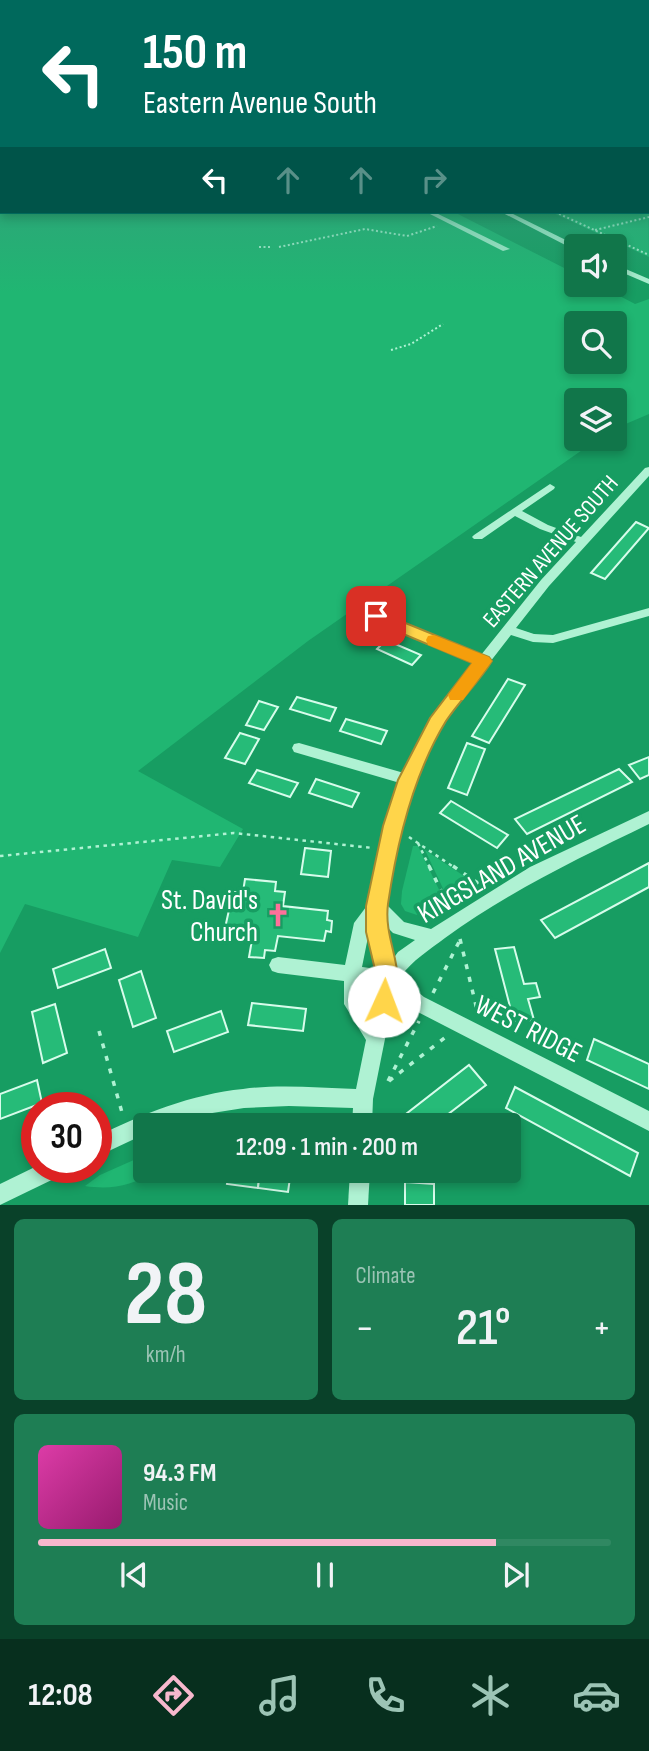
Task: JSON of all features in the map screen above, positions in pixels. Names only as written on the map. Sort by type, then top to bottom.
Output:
[{"type":"street","points":[[433,214],[506,249]]},
{"type":"street","points":[[508,214],[564,241]]},
{"type":"street","points":[[627,271],[649,282]]},
{"type":"street","name":"EASTERN AVENUE SOUTH","points":[[389,978],[377,932],[377,906],[393,826],[408,780],[439,718],[583,541],[649,470]]},
{"type":"street","points":[[478,537],[550,488]]},
{"type":"street","points":[[515,512],[544,527],[583,541]]},
{"type":"street","name":"EASTERN AVENUE SOUTH","points":[[393,596],[376,616],[483,661]]},
{"type":"street","points":[[508,630],[533,638],[553,639],[649,612]]},
{"type":"street","points":[[299,748],[408,780]]},
{"type":"street","name":"KINGSLAND AVENUE","points":[[389,978],[410,953],[496,895],[536,872],[649,817]]},
{"type":"street","points":[[376,1039],[353,1004],[352,974],[362,923],[377,906],[399,928],[433,937]]},
{"type":"street","points":[[278,965],[389,978],[363,1099],[362,1113]]},
{"type":"street","name":"WEST RIDGE","points":[[389,978],[418,1003],[649,1121]]},
{"type":"street","points":[[112,1140],[201,1106],[234,1099],[265,1096],[363,1099]]},
{"type":"street","points":[[0,1195],[24,1183]]},
{"type":"street","points":[[358,1205],[359,1183]]},
{"type":"path","points":[[559,214],[649,255]]},
{"type":"path","points":[[595,230],[649,217]]},
{"type":"path","points":[[279,247],[365,229],[407,236],[435,228],[439,222]]},
{"type":"path","points":[[259,247],[270,247]]},
{"type":"path","points":[[391,350],[411,344],[443,324]]},
{"type":"path","points":[[393,826],[496,895]]},
{"type":"path","points":[[0,856],[234,833],[388,850]]},
{"type":"path","points":[[418,843],[456,920],[483,1036]]},
{"type":"path","points":[[363,1099],[461,1025]]},
{"type":"path","points":[[99,1031],[128,1132]]},
{"type":"green space","points":[[0,214],[458,214],[564,268],[564,297],[622,297],[635,304],[649,299],[649,414],[627,423],[627,388],[564,388],[564,451],[581,451],[308,641],[138,771],[243,829],[220,867],[172,860],[138,937],[25,904],[0,953]]},
{"type":"green space","points":[[555,214],[649,214],[649,257],[627,247],[627,234],[599,234]]},
{"type":"green space","points":[[413,846],[418,846],[444,900],[417,915],[405,911],[401,904]]},
{"type":"green space","points":[[425,850],[473,882],[447,897]]},
{"type":"green space","points":[[133,1160],[133,1182],[121,1186],[85,1186],[89,1183],[112,1183],[112,1170]]},
{"type":"building","points":[[636,522],[649,528],[605,579],[591,573]]},
{"type":"building","points":[[358,627],[374,634],[365,644],[349,637]]},
{"type":"building","points":[[386,640],[421,655],[412,665],[377,649]]},
{"type":"building","points":[[508,679],[525,685],[489,743],[472,736]]},
{"type":"building","points":[[297,697],[336,708],[330,721],[290,709]]},
{"type":"building","points":[[259,701],[278,707],[264,730],[246,725]]},
{"type":"building","points":[[346,719],[387,731],[381,744],[340,731]]},
{"type":"building","points":[[240,733],[259,739],[245,764],[225,758]]},
{"type":"building","points":[[467,743],[485,749],[467,795],[448,788]]},
{"type":"building","points":[[649,757],[649,775],[640,779],[629,765]]},
{"type":"building","points":[[619,769],[632,782],[527,834],[515,819]]},
{"type":"building","points":[[257,770],[298,783],[290,797],[249,783]]},
{"type":"building","points":[[316,779],[359,793],[352,807],[309,793]]},
{"type":"building","points":[[451,801],[508,835],[497,848],[440,813]]},
{"type":"building","points":[[305,848],[331,851],[328,877],[301,874]]},
{"type":"building","points":[[649,863],[649,887],[555,938],[541,920]]},
{"type":"building","name":"St. David's Church","points":[[245,879],[276,882],[275,891],[285,892],[283,906],[328,911],[327,920],[332,921],[331,932],[326,931],[324,941],[278,936],[275,951],[265,950],[264,958],[249,957],[252,940],[223,937],[233,892],[243,892]]},
{"type":"building","points":[[514,947],[524,984],[536,983],[540,997],[528,999],[534,1020],[514,1022],[495,949]]},
{"type":"building","points":[[105,949],[111,968],[58,988],[53,969]]},
{"type":"building","points":[[141,971],[156,1018],[133,1027],[119,980]]},
{"type":"building","points":[[252,1003],[306,1009],[303,1031],[248,1025]]},
{"type":"building","points":[[55,1004],[67,1053],[43,1063],[32,1012]]},
{"type":"building","points":[[221,1011],[228,1032],[174,1052],[167,1031]]},
{"type":"building","points":[[594,1039],[649,1064],[649,1089],[587,1060]]},
{"type":"building","points":[[469,1065],[486,1085],[450,1113],[407,1113]]},
{"type":"building","points":[[37,1080],[40,1092],[21,1092],[21,1111],[0,1119],[0,1094]]},
{"type":"building","points":[[515,1087],[638,1153],[630,1176],[521,1116],[521,1113],[506,1108]]},
{"type":"building","points":[[227,1183],[259,1183],[258,1188]]},
{"type":"building","points":[[259,1183],[289,1183],[288,1192],[258,1188]]},
{"type":"building","points":[[405,1183],[434,1184],[434,1205],[405,1205]]},
{"type":"slow traffic","points":[[434,640],[483,661],[456,695]]},
{"type":"place","name":"St. David's Church","points":[[278,915]]},
{"type":"route","points":[[376,616],[483,661],[439,718],[408,780],[393,826],[377,906],[379,947],[389,978],[384,1001]]}]
